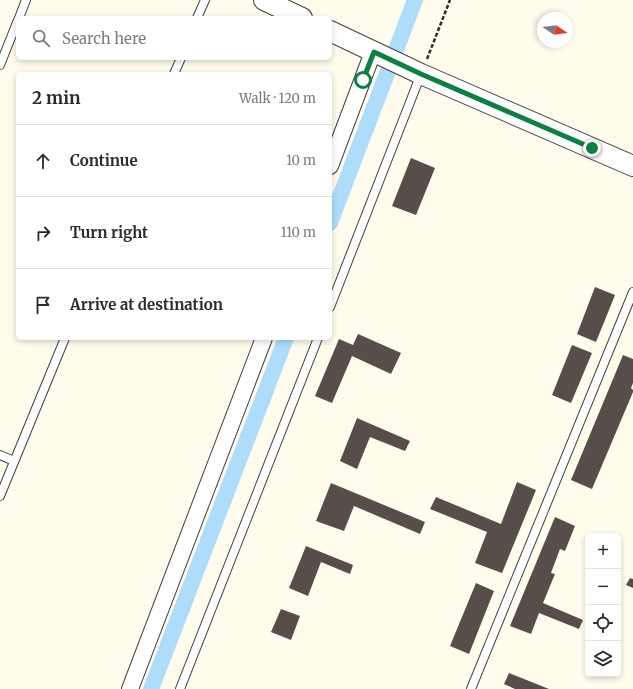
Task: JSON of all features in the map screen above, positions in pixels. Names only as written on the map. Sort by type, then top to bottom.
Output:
[{"type":"street","points":[[264,0],[298,16]]},
{"type":"street","points":[[332,32],[421,74],[633,166]]},
{"type":"street","points":[[332,161],[374,52]]},
{"type":"street","points":[[130,689],[263,340]]},
{"type":"lane","points":[[19,16],[26,0]]},
{"type":"lane","points":[[199,16],[205,0]]},
{"type":"lane","points":[[0,65],[16,24]]},
{"type":"lane","points":[[175,72],[180,60]]},
{"type":"lane","points":[[332,302],[421,74]]},
{"type":"lane","points":[[471,689],[633,292]]},
{"type":"lane","points":[[0,496],[64,340]]},
{"type":"lane","points":[[180,689],[317,340]]},
{"type":"lane","points":[[0,455],[14,461]]},
{"type":"path","points":[[421,74],[450,0]]},
{"type":"building","points":[[411,158],[435,168],[416,215],[392,206]]},
{"type":"building","points":[[595,287],[615,295],[596,342],[577,334]]},
{"type":"building","points":[[358,334],[401,353],[391,374],[352,356],[332,403],[315,396],[339,339],[353,345]]},
{"type":"building","points":[[572,345],[592,353],[571,403],[552,395]]},
{"type":"building","points":[[623,355],[633,359],[633,383],[631,388],[633,392],[592,489],[571,480]]},
{"type":"building","points":[[357,418],[410,441],[405,451],[370,437],[357,469],[340,461]]},
{"type":"building","points":[[517,482],[536,490],[502,573],[475,563],[487,532],[430,509],[436,497],[501,524]]},
{"type":"building","points":[[331,483],[425,522],[420,534],[354,506],[344,531],[316,521]]},
{"type":"building","points":[[555,517],[575,526],[565,551],[560,549],[551,573],[555,574],[543,603],[583,620],[579,629],[539,613],[531,634],[510,626]]},
{"type":"building","points":[[306,546],[353,565],[350,574],[321,562],[308,596],[289,588]]},
{"type":"building","points":[[630,578],[633,579],[633,588],[626,585]]},
{"type":"building","points":[[476,583],[494,591],[469,654],[450,646]]},
{"type":"building","points":[[281,609],[300,616],[291,640],[271,632]]},
{"type":"building","points":[[509,673],[549,689],[515,689],[504,684]]},
{"type":"waterway","points":[[332,218],[415,0]]},
{"type":"waterway","points":[[151,689],[285,340]]},
{"type":"route","points":[[363,80],[374,52],[592,148]]}]
